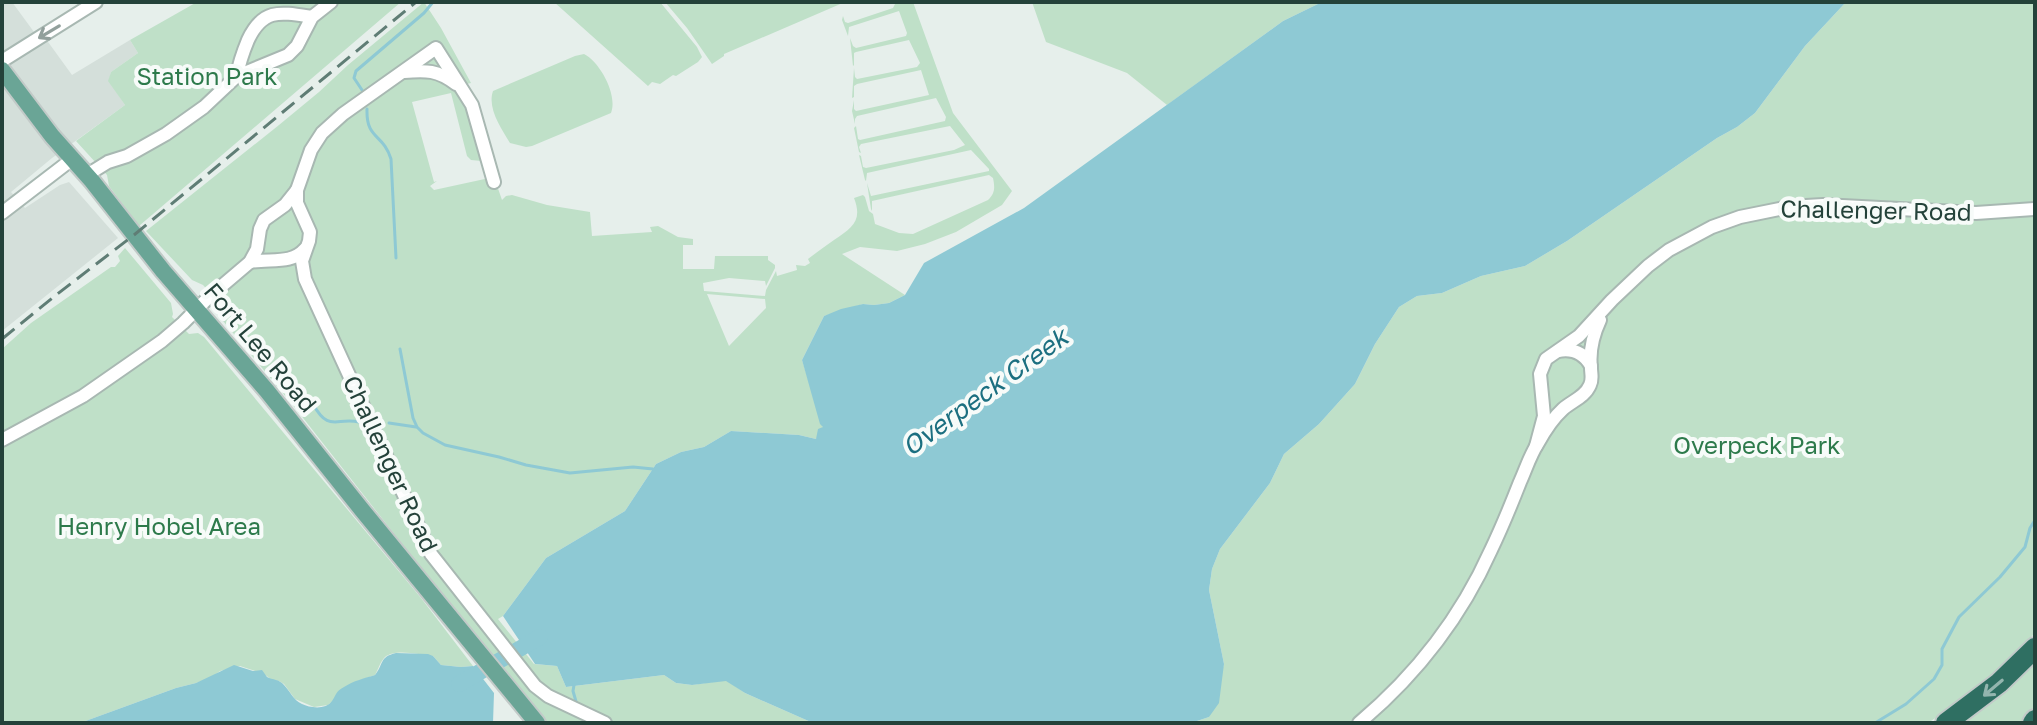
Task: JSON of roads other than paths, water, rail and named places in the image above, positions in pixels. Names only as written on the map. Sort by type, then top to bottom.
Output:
[{"type":"highway","points":[[1946,723],[1999,683],[2035,648]]},
{"type":"main road","name":"Fort Lee Road","points":[[2,70],[71,160],[87,175],[163,271],[267,391],[537,723]]},
{"type":"street","points":[[2,61],[96,2]]},
{"type":"street","points":[[87,175],[166,134],[204,107],[237,76],[288,55],[297,46],[312,17],[331,2]]},
{"type":"street","points":[[237,76],[243,52],[259,21],[280,14],[312,17]]},
{"type":"street","points":[[250,262],[296,258],[305,249],[310,232],[297,203],[297,190],[311,150],[322,133],[343,114],[436,48],[472,105],[494,182]]},
{"type":"street","points":[[404,72],[426,70],[445,75],[463,90]]},
{"type":"street","points":[[2,213],[71,160]]},
{"type":"street","points":[[2,440],[83,396],[171,333],[250,262],[257,249],[264,220],[285,205],[297,190]]},
{"type":"street","name":"Challenger Road","points":[[1536,446],[1544,416],[1540,377],[1548,356],[1579,336],[1631,281],[1669,250],[1712,227],[1767,210],[1823,205],[1976,213],[2035,209]]},
{"type":"street","points":[[274,212],[292,211],[304,218]]},
{"type":"street","points":[[259,235],[263,249],[280,260]]},
{"type":"street","name":"Challenger Road","points":[[305,249],[302,261],[305,279],[427,548],[531,681],[553,699],[605,723]]},
{"type":"street","name":"Challenger Road","points":[[280,260],[295,268],[305,279]]},
{"type":"street","name":"Challenger Road","points":[[1359,723],[1414,670],[1474,586],[1536,446],[1551,421],[1589,389],[1592,340],[1604,310]]},
{"type":"street","points":[[1558,351],[1577,352],[1591,366]]},
{"type":"street","points":[[1543,387],[1555,399],[1573,401]]},
{"type":"water","points":[[1322,2],[1846,2],[1805,46],[1755,113],[1737,127],[1525,266],[1481,276],[1442,293],[1417,296],[1399,307],[1375,344],[1355,384],[1319,424],[1284,454],[1270,483],[1220,549],[1212,569],[1209,590],[1224,664],[1219,703],[1209,717],[1191,723],[813,723],[745,693],[726,681],[692,685],[676,683],[664,675],[566,687],[557,666],[535,664],[503,616],[546,558],[625,511],[656,464],[681,452],[704,447],[731,431],[816,439],[818,429],[823,427],[802,360],[824,316],[863,304],[889,303],[905,295],[924,263],[1024,208],[1283,21]]},
{"type":"water","points":[[396,653],[428,654],[441,665],[473,666],[494,693],[493,723],[80,723],[196,683],[234,665],[253,671],[262,670],[267,677],[282,683],[299,702],[322,707],[348,685],[375,675],[384,659]]},
{"type":"waterway","points":[[362,90],[354,78],[356,71],[433,2]]},
{"type":"waterway","points":[[367,109],[369,126],[391,159],[396,258]]},
{"type":"waterway","points":[[400,349],[417,427],[445,445],[570,473],[633,467],[653,469]]},
{"type":"waterway","points":[[313,404],[329,421],[359,422]]},
{"type":"waterway","points":[[389,423],[416,427]]},
{"type":"waterway","points":[[1875,723],[1906,704],[1934,679],[1942,665],[1942,649],[1959,617],[2025,547],[2035,520]]},
{"type":"waterway","name":"Overpeck Creek","points":[[459,684],[540,637]]},
{"type":"waterway","points":[[574,685],[577,705]]},
{"type":"railway","points":[[2,339],[134,235],[416,2]]},
{"type":"park label","name":"Station Park","points":[[207,77]]},
{"type":"park label","name":"Overpeck Park","points":[[1757,446]]},
{"type":"park label","name":"Henry Hobel Area","points":[[159,527]]}]
